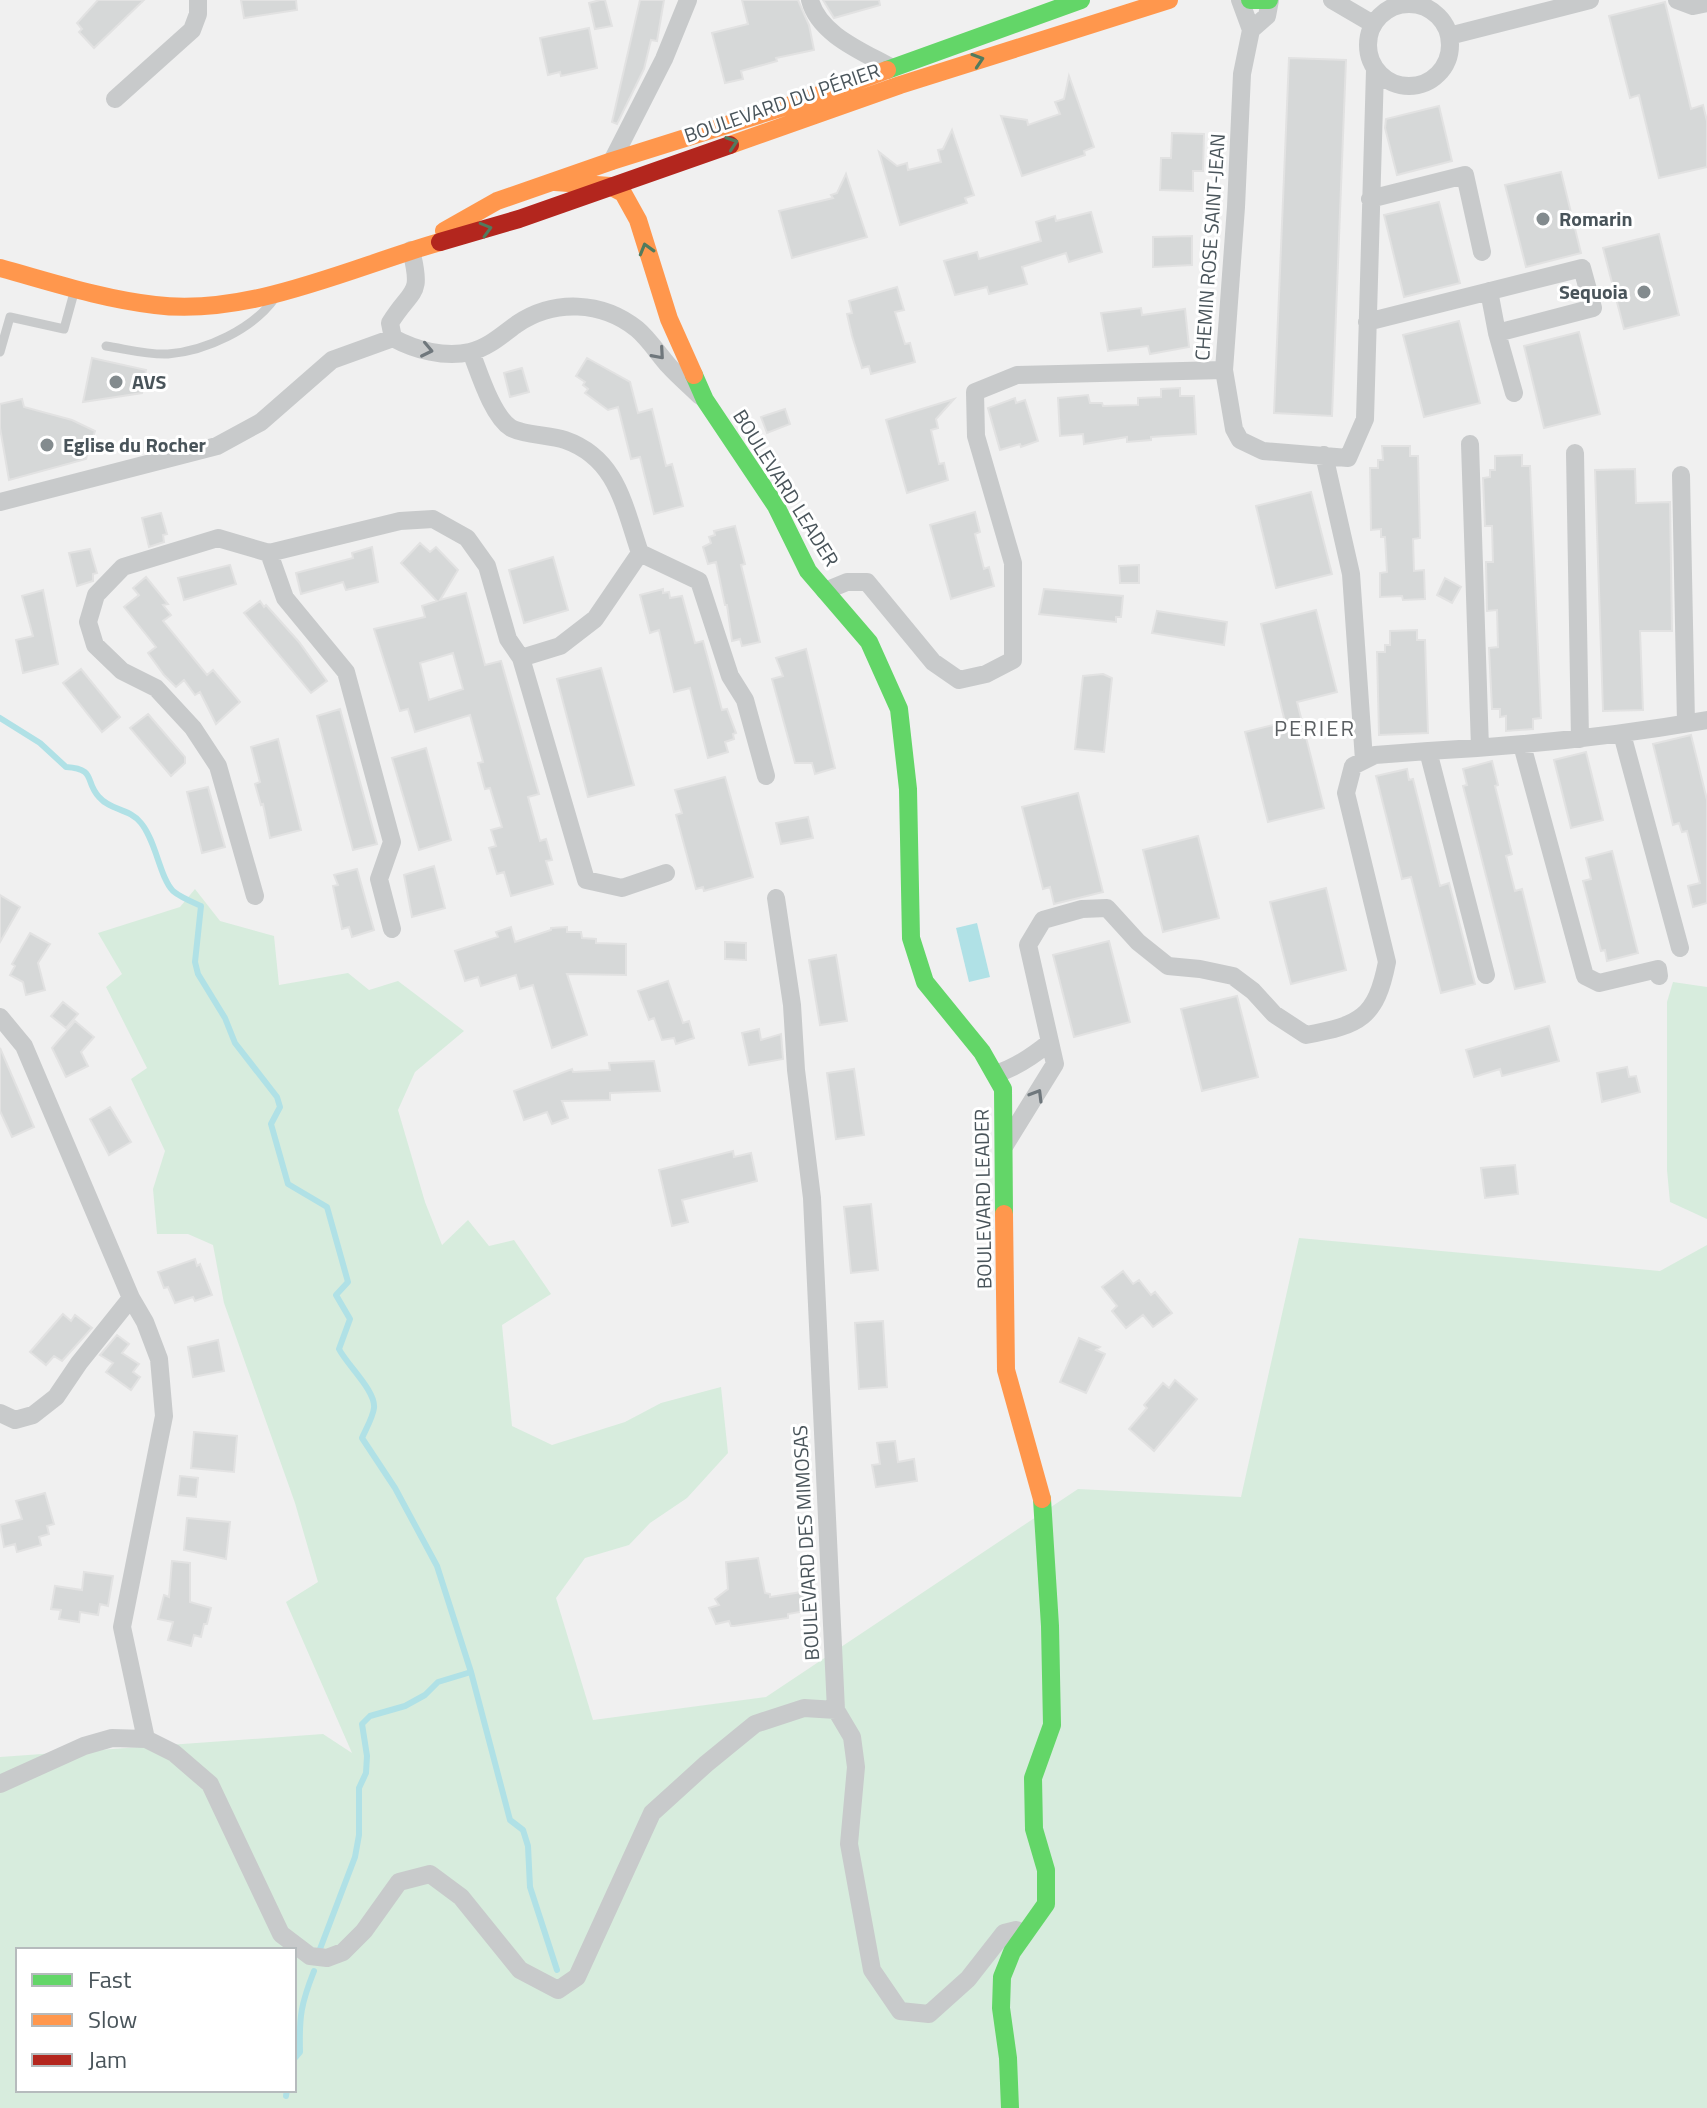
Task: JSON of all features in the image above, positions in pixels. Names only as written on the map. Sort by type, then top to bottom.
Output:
[{"type":"street","points":[[115,99],[192,30],[198,14],[198,0]]},
{"type":"street","points":[[612,161],[664,59],[688,0]]},
{"type":"street","points":[[810,0],[829,31],[892,68]]},
{"type":"street","name":"BOULEVARD DU PÉRIER","points":[[411,250],[497,201],[800,102],[1081,0]]},
{"type":"street","name":"BOULEVARD DU PÉRIER","points":[[0,268],[104,297],[158,306],[214,305],[279,292],[347,274],[411,250],[519,219],[900,85],[1169,0]]},
{"type":"street","points":[[1240,0],[1251,30]]},
{"type":"street","points":[[1250,0],[1270,0]]},
{"type":"street","name":"CHEMIN ROSE SAINT-JEAN","points":[[1270,0],[1267,16],[1251,30],[1242,74],[1236,222],[1224,370],[1234,429],[1240,440],[1263,451],[1324,455]]},
{"type":"street","points":[[1332,0],[1373,24]]},
{"type":"street","points":[[1449,36],[1562,4],[1590,0]]},
{"type":"street","points":[[1677,0],[1706,9]]},
{"type":"street","points":[[1364,760],[1351,574],[1324,455],[1348,458],[1365,419],[1375,70],[1367,48],[1373,24],[1394,6],[1422,6],[1443,23],[1449,36],[1450,50],[1438,75],[1426,83],[1399,85],[1386,80],[1375,70]]},
{"type":"street","points":[[638,220],[639,190],[645,174]]},
{"type":"street","points":[[1370,199],[1465,175],[1482,252]]},
{"type":"street","points":[[555,182],[610,186],[622,191],[638,220]]},
{"type":"street","name":"BOULEVARD LEADER","points":[[638,220],[669,319],[705,400],[776,506],[808,571],[869,642],[899,709],[908,789],[911,938],[925,982],[982,1052],[1003,1089],[1006,1370],[1042,1498],[1052,1725],[1033,1778],[1034,1829],[1046,1870],[1046,1904],[1012,1952],[1002,1977],[1001,2008],[1008,2058],[1010,2108]]},
{"type":"street","points":[[393,338],[390,323],[409,300],[417,276],[411,250]]},
{"type":"street","points":[[1367,322],[1582,268],[1593,308],[1497,333]]},
{"type":"street","points":[[1489,291],[1514,393]]},
{"type":"street","points":[[0,502],[217,446],[261,422],[332,360],[393,338],[408,346],[442,354],[471,352],[547,309],[572,305],[607,312],[637,329],[670,367],[705,400]]},
{"type":"street","points":[[471,352],[496,411],[511,428],[564,439],[591,451],[612,475],[640,553],[699,581],[730,676],[745,700],[766,776]]},
{"type":"street","points":[[825,591],[847,582],[867,582],[933,662],[959,680],[986,674],[1013,660],[1013,563],[976,436],[975,392],[1017,375],[1224,370]]},
{"type":"street","points":[[1470,444],[1480,748]]},
{"type":"street","points":[[1575,453],[1580,739]]},
{"type":"street","points":[[1681,475],[1686,723]]},
{"type":"street","points":[[255,896],[218,766],[193,728],[156,688],[122,671],[95,645],[88,622],[96,595],[123,567],[218,538],[269,553],[400,521],[433,519],[467,538],[487,566],[508,639],[521,658],[586,880],[622,888],[666,873]]},
{"type":"street","points":[[269,553],[285,598],[346,672],[392,842],[379,879],[392,929]]},
{"type":"street","points":[[521,658],[560,646],[595,619],[640,553]]},
{"type":"street","points":[[1005,1145],[1055,1064],[1028,945],[1043,920],[1082,909],[1107,908],[1138,942],[1168,966],[1233,976],[1253,991],[1274,1014],[1306,1035],[1337,1029],[1366,1015],[1382,990],[1387,962],[1346,793],[1353,766],[1375,755],[1580,739],[1707,720]]},
{"type":"street","points":[[1622,734],[1680,948]]},
{"type":"street","points":[[1522,745],[1585,976],[1599,983],[1658,969],[1659,976]]},
{"type":"street","points":[[1428,751],[1486,975]]},
{"type":"street","name":"BOULEVARD DES MIMOSAS","points":[[776,898],[792,1005],[796,1070],[812,1198],[836,1710],[852,1737],[856,1767],[849,1844],[872,1970],[900,2011],[929,2014],[968,1979],[1004,1933],[1016,1930],[1025,1933]]},
{"type":"street","points":[[0,1017],[24,1046],[159,1359],[164,1416],[122,1627],[146,1739]]},
{"type":"street","points":[[995,1074],[1034,1056],[1050,1042]]},
{"type":"street","points":[[0,1413],[15,1420],[33,1415],[56,1397],[131,1298]]},
{"type":"street","points":[[0,1784],[84,1746],[112,1738],[146,1739],[174,1753],[210,1784],[281,1934],[310,1956],[327,1958],[343,1952],[364,1931],[399,1882],[430,1874],[461,1897],[520,1970],[558,1990],[577,1977],[652,1813],[755,1724],[804,1708],[836,1710]]},
{"type":"lane","points":[[0,352],[10,317],[64,329],[75,289]]},
{"type":"lane","points":[[106,346],[167,354],[206,346],[254,319],[279,292]]},
{"type":"green space","points":[[195,889],[220,921],[274,936],[279,985],[348,973],[369,990],[398,981],[464,1031],[415,1072],[398,1110],[425,1202],[442,1245],[468,1220],[489,1246],[514,1240],[551,1294],[502,1325],[512,1426],[552,1445],[625,1422],[661,1403],[721,1387],[728,1453],[687,1498],[650,1523],[629,1545],[585,1558],[556,1598],[593,1720],[766,1697],[1078,1489],[1241,1497],[1299,1238],[1660,1271],[1707,1245],[1707,2108],[0,2108],[0,1757],[323,1734],[352,1753],[286,1602],[318,1582],[295,1503],[224,1303],[213,1245],[188,1234],[157,1234],[153,1189],[165,1151],[131,1079],[147,1068],[106,987],[122,974],[98,933],[180,907]]},
{"type":"green space","points":[[1673,982],[1707,987],[1707,1219],[1670,1202],[1667,1170],[1667,1002]]},
{"type":"water","points":[[977,923],[990,977],[969,982],[956,928]]},
{"type":"building","points":[[98,0],[144,0],[94,48],[79,32],[82,29],[77,23]]},
{"type":"building","points":[[241,0],[296,0],[297,10],[244,18]]},
{"type":"building","points":[[605,0],[612,26],[595,29],[589,3]]},
{"type":"building","points":[[640,0],[664,0],[657,41],[651,40],[644,69],[617,124],[612,122]]},
{"type":"building","points":[[742,0],[798,0],[809,25],[814,50],[776,58],[777,61],[741,71],[743,79],[725,83],[712,33],[748,24]]},
{"type":"building","points":[[823,0],[879,0],[880,5],[834,18]]},
{"type":"building","points":[[1665,2],[1691,109],[1703,105],[1707,121],[1707,167],[1659,178],[1639,95],[1630,98],[1609,16]]},
{"type":"building","points":[[589,28],[597,68],[561,76],[560,72],[548,75],[540,38]]},
{"type":"building","points":[[1289,58],[1346,60],[1332,416],[1274,413]]},
{"type":"building","points":[[1069,76],[1094,147],[1084,151],[1085,155],[1022,176],[1001,116],[1027,120],[1028,125],[1060,114],[1055,102],[1064,99]]},
{"type":"building","points":[[1439,106],[1452,161],[1397,175],[1385,128],[1386,119]]},
{"type":"building","points":[[952,130],[974,195],[965,198],[967,203],[900,225],[879,152],[897,166],[907,163],[908,170],[941,162],[938,150],[943,149]]},
{"type":"building","points":[[1172,133],[1204,134],[1203,171],[1193,171],[1193,191],[1160,190],[1161,158],[1171,158]]},
{"type":"building","name":"Romarin","points":[[1561,172],[1581,253],[1526,267],[1505,185]]},
{"type":"building","points":[[846,174],[867,237],[792,258],[779,211],[833,198],[831,195],[837,193]]},
{"type":"building","points":[[1439,202],[1460,283],[1404,297],[1384,215]]},
{"type":"building","points":[[1091,212],[1102,252],[1069,262],[1066,253],[1022,267],[1027,284],[989,294],[987,287],[955,295],[944,261],[977,252],[979,259],[1041,241],[1036,222],[1055,216],[1056,221]]},
{"type":"building","name":"Sequoia","points":[[1659,234],[1679,315],[1624,329],[1603,248]]},
{"type":"building","points":[[1192,236],[1192,265],[1153,267],[1153,237]]},
{"type":"building","points":[[897,287],[904,310],[895,312],[905,344],[910,343],[915,362],[871,374],[869,366],[862,368],[852,336],[847,314],[852,313],[849,301]]},
{"type":"building","points":[[1141,308],[1142,315],[1185,309],[1189,347],[1150,354],[1148,346],[1108,351],[1101,313]]},
{"type":"building","points":[[1459,321],[1480,403],[1424,417],[1403,335]]},
{"type":"building","points":[[1579,332],[1600,414],[1544,428],[1524,346]]},
{"type":"building","name":"AVS","points":[[92,358],[146,370],[142,393],[83,402]]},
{"type":"building","points":[[587,358],[630,382],[638,413],[652,409],[666,466],[672,464],[683,506],[654,514],[640,457],[631,459],[618,407],[608,410],[585,393],[588,389],[583,385],[585,382],[576,376]]},
{"type":"building","points":[[522,368],[529,392],[510,397],[504,373]]},
{"type":"building","points":[[1180,388],[1180,396],[1194,396],[1196,434],[1127,442],[1127,437],[1084,444],[1083,434],[1060,436],[1058,398],[1088,395],[1090,403],[1102,403],[1103,406],[1138,405],[1138,398],[1161,397],[1161,389]]},
{"type":"building","points":[[1015,398],[1016,403],[1025,400],[1038,441],[1000,450],[988,408]]},
{"type":"building","name":"Eglise du Rocher","points":[[22,399],[24,407],[72,420],[95,431],[86,459],[9,480],[0,428],[0,404]]},
{"type":"building","points":[[954,399],[936,419],[938,428],[931,430],[939,464],[944,463],[948,480],[907,493],[886,420]]},
{"type":"building","points":[[785,409],[790,424],[767,433],[761,417]]},
{"type":"building","points":[[1382,446],[1410,446],[1410,456],[1418,456],[1420,538],[1413,539],[1414,571],[1424,570],[1425,599],[1380,597],[1380,573],[1387,572],[1385,537],[1381,537],[1381,529],[1371,530],[1370,468],[1378,468],[1378,460],[1383,460]]},
{"type":"building","points":[[1522,455],[1522,466],[1530,466],[1541,718],[1533,719],[1533,729],[1506,731],[1506,716],[1500,717],[1500,709],[1492,709],[1489,648],[1498,647],[1497,610],[1487,611],[1486,562],[1493,562],[1492,526],[1485,526],[1483,478],[1490,477],[1490,470],[1495,470],[1495,456]]},
{"type":"building","points":[[1635,469],[1636,503],[1670,502],[1672,631],[1640,631],[1643,710],[1603,711],[1595,470]]},
{"type":"building","points":[[1311,492],[1332,574],[1276,588],[1256,506]]},
{"type":"building","points":[[975,512],[980,532],[975,534],[984,569],[989,567],[994,586],[951,599],[930,525]]},
{"type":"building","points":[[161,513],[167,534],[163,535],[164,542],[149,547],[142,518]]},
{"type":"building","points":[[735,526],[760,642],[742,646],[740,639],[732,641],[716,562],[708,564],[703,547],[711,543],[709,537],[715,535],[714,531]]},
{"type":"building","points":[[420,543],[430,552],[436,547],[458,570],[440,600],[466,593],[485,665],[501,661],[539,794],[528,797],[540,841],[546,839],[552,860],[546,861],[553,884],[511,896],[504,872],[497,874],[489,848],[496,846],[491,830],[502,827],[490,788],[485,789],[478,763],[483,762],[470,715],[415,732],[408,709],[400,711],[374,629],[425,617],[422,606],[437,601],[401,563]],"holes":[[[453,653],[463,689],[429,700],[420,663]]]},
{"type":"building","points":[[372,547],[378,582],[346,590],[343,582],[301,594],[296,573],[353,558],[352,553]]},
{"type":"building","points":[[90,549],[97,573],[93,574],[93,581],[77,586],[69,553]]},
{"type":"building","points":[[553,557],[568,610],[524,623],[509,570]]},
{"type":"building","points":[[230,565],[236,584],[184,600],[178,578]]},
{"type":"building","points":[[1139,565],[1139,583],[1120,583],[1119,566]]},
{"type":"building","points":[[146,577],[168,604],[163,605],[171,615],[163,621],[207,675],[213,670],[240,702],[216,724],[200,692],[195,695],[184,680],[176,687],[164,675],[148,653],[156,647],[124,607],[139,595],[133,588]]},
{"type":"building","points":[[1445,578],[1461,587],[1452,603],[1437,595]]},
{"type":"building","points":[[663,589],[663,593],[669,592],[670,598],[682,596],[695,643],[703,641],[722,710],[727,709],[736,733],[733,734],[734,739],[725,742],[728,752],[708,758],[690,688],[674,692],[659,630],[650,633],[640,595]]},
{"type":"building","points":[[1044,589],[1123,596],[1121,617],[1116,617],[1116,622],[1039,614]]},
{"type":"building","points":[[43,590],[58,664],[23,673],[16,640],[33,636],[22,596]]},
{"type":"building","points":[[260,601],[299,642],[327,681],[311,693],[244,613]]},
{"type":"building","points":[[1316,610],[1337,692],[1297,702],[1324,808],[1268,822],[1245,732],[1285,722],[1261,624]]},
{"type":"building","points":[[1157,611],[1227,622],[1224,645],[1152,633]]},
{"type":"building","points":[[1417,630],[1417,640],[1425,640],[1428,733],[1379,735],[1377,652],[1385,652],[1385,645],[1390,645],[1390,631]]},
{"type":"building","points":[[806,649],[835,768],[815,774],[812,763],[795,763],[772,679],[783,676],[776,658]]},
{"type":"building","points":[[601,668],[634,785],[588,797],[557,679]]},
{"type":"building","points":[[81,669],[120,717],[102,732],[63,683]]},
{"type":"building","points":[[1103,674],[1112,678],[1104,752],[1075,749],[1083,676]]},
{"type":"building","points":[[340,709],[377,844],[353,850],[317,716]]},
{"type":"building","points":[[148,714],[185,757],[185,763],[171,776],[130,728]]},
{"type":"building","points":[[1691,735],[1707,800],[1707,903],[1693,907],[1688,886],[1700,883],[1687,831],[1682,832],[1679,823],[1673,825],[1653,744]]},
{"type":"building","points":[[278,739],[301,830],[270,838],[255,784],[260,782],[251,747]]},
{"type":"building","points":[[426,748],[451,840],[419,850],[392,758]]},
{"type":"building","points":[[1586,752],[1603,820],[1571,828],[1554,760]]},
{"type":"building","points":[[1492,761],[1512,854],[1506,856],[1515,891],[1522,889],[1545,982],[1515,989],[1463,786],[1467,785],[1463,769]]},
{"type":"building","points":[[1407,769],[1409,780],[1413,779],[1440,886],[1449,883],[1475,984],[1441,993],[1411,877],[1402,879],[1376,776]]},
{"type":"building","points":[[725,777],[753,877],[704,891],[703,887],[696,889],[676,815],[682,813],[675,790]]},
{"type":"building","points":[[208,787],[225,847],[202,853],[187,792]]},
{"type":"building","points":[[1078,793],[1103,892],[1054,904],[1050,887],[1043,889],[1022,807]]},
{"type":"building","points":[[808,817],[813,838],[781,844],[776,823]]},
{"type":"building","points":[[1198,836],[1219,918],[1163,932],[1143,850]]},
{"type":"building","points":[[1612,851],[1638,953],[1607,961],[1605,950],[1601,951],[1583,881],[1591,879],[1586,858]]},
{"type":"building","points":[[434,866],[445,908],[412,917],[404,875]]},
{"type":"building","points":[[357,869],[374,930],[352,937],[349,927],[342,929],[333,886],[338,885],[334,875]]},
{"type":"building","points":[[1326,888],[1346,970],[1291,984],[1270,902]]},
{"type":"building","points":[[0,895],[20,907],[0,942]]},
{"type":"building","points":[[511,927],[515,942],[551,928],[567,927],[567,932],[581,932],[582,938],[596,939],[596,943],[626,944],[626,975],[567,974],[587,1035],[552,1048],[533,985],[520,989],[516,975],[481,986],[478,977],[465,981],[455,951],[498,937],[496,932]]},
{"type":"building","points":[[30,933],[50,944],[38,963],[45,990],[26,995],[23,982],[10,975],[15,966],[12,964]]},
{"type":"building","points":[[1109,941],[1130,1022],[1074,1037],[1053,955]]},
{"type":"building","points":[[725,942],[746,943],[746,960],[725,959]]},
{"type":"building","points":[[836,955],[847,1021],[820,1025],[809,960]]},
{"type":"building","points":[[668,981],[683,1023],[689,1021],[694,1038],[676,1044],[674,1038],[662,1040],[654,1018],[649,1020],[638,991]]},
{"type":"building","points":[[1237,996],[1258,1077],[1202,1091],[1181,1009]]},
{"type":"building","points":[[63,1002],[78,1014],[66,1028],[51,1016]]},
{"type":"building","points":[[75,1021],[94,1037],[81,1052],[88,1066],[66,1077],[52,1048]]},
{"type":"building","points":[[1549,1026],[1559,1061],[1502,1076],[1500,1069],[1474,1077],[1466,1050]]},
{"type":"building","points":[[759,1029],[761,1040],[781,1034],[783,1059],[749,1065],[742,1033]]},
{"type":"building","points":[[0,1048],[34,1127],[12,1137],[0,1111]]},
{"type":"building","points":[[654,1061],[660,1091],[610,1093],[610,1100],[562,1101],[568,1118],[552,1124],[547,1112],[524,1120],[514,1091],[572,1069],[573,1072],[610,1070],[609,1063]]},
{"type":"building","points":[[1627,1067],[1629,1077],[1636,1076],[1640,1092],[1602,1102],[1597,1073]]},
{"type":"building","points":[[854,1069],[864,1135],[836,1139],[827,1073]]},
{"type":"building","points":[[110,1107],[131,1142],[109,1155],[90,1119]]},
{"type":"building","points":[[733,1151],[734,1157],[751,1153],[757,1181],[682,1200],[688,1222],[672,1226],[659,1170]]},
{"type":"building","points":[[1515,1165],[1518,1194],[1485,1198],[1481,1168]]},
{"type":"building","points":[[871,1204],[878,1270],[851,1273],[844,1207]]},
{"type":"building","points":[[195,1259],[212,1295],[175,1303],[168,1287],[164,1288],[158,1272]]},
{"type":"building","points":[[1123,1271],[1133,1284],[1139,1280],[1151,1295],[1155,1292],[1172,1313],[1153,1327],[1143,1315],[1126,1328],[1112,1311],[1117,1306],[1102,1287]]},
{"type":"building","points":[[63,1314],[71,1321],[75,1315],[92,1328],[62,1361],[54,1356],[46,1365],[30,1352]]},
{"type":"building","points":[[883,1321],[887,1387],[859,1389],[855,1323]]},
{"type":"building","points":[[117,1335],[129,1344],[122,1353],[139,1364],[133,1372],[140,1377],[131,1390],[106,1372],[113,1363],[100,1355]]},
{"type":"building","points":[[1079,1338],[1100,1347],[1096,1350],[1105,1354],[1086,1393],[1060,1382]]},
{"type":"building","points":[[218,1340],[224,1371],[193,1377],[188,1347]]},
{"type":"building","points":[[1175,1380],[1197,1399],[1154,1451],[1129,1429],[1163,1383],[1169,1388]]},
{"type":"building","points":[[194,1432],[237,1436],[234,1472],[191,1468]]},
{"type":"building","points":[[895,1441],[898,1462],[914,1459],[917,1481],[876,1487],[872,1465],[880,1464],[877,1443]]},
{"type":"building","points":[[180,1476],[198,1478],[196,1497],[178,1495]]},
{"type":"building","points":[[45,1493],[54,1524],[47,1526],[49,1534],[39,1537],[41,1545],[17,1552],[15,1544],[4,1547],[0,1525],[22,1519],[16,1501]]},
{"type":"building","points":[[187,1518],[230,1522],[226,1559],[184,1550]]},
{"type":"building","points":[[758,1558],[765,1593],[770,1597],[808,1591],[811,1610],[788,1614],[788,1618],[734,1626],[729,1621],[716,1624],[709,1608],[719,1605],[715,1599],[728,1589],[726,1562]]},
{"type":"building","points":[[172,1561],[190,1563],[190,1602],[211,1608],[201,1637],[194,1635],[191,1646],[168,1640],[173,1622],[158,1619],[164,1595],[169,1597]]},
{"type":"building","points":[[84,1572],[113,1576],[108,1606],[100,1604],[98,1615],[80,1612],[79,1622],[59,1619],[61,1610],[51,1609],[55,1586],[82,1590]]},
{"type":"waterway","points":[[0,718],[40,743],[66,767],[82,770],[104,802],[136,818],[146,831],[173,891],[201,906],[195,962],[198,974],[225,1018],[235,1043],[277,1097],[280,1107],[271,1124],[288,1184],[327,1207],[348,1282],[336,1295],[350,1319],[339,1349],[373,1401],[372,1415],[362,1438],[395,1488],[437,1566],[471,1672],[510,1820],[523,1830],[528,1846],[530,1887],[557,1970]]},
{"type":"waterway","points":[[320,1949],[355,1857],[359,1835],[359,1788],[366,1773],[367,1756],[362,1724],[370,1716],[405,1706],[425,1695],[438,1682],[471,1672]]},
{"type":"waterway","points":[[296,2057],[300,2052],[302,2010],[314,1971]]},
{"type":"waterway","points":[[286,2096],[287,2092]]},
{"type":"traffic: fast","points":[[887,70],[1081,0]]},
{"type":"traffic: fast","points":[[1250,0],[1269,0]]},
{"type":"traffic: fast","points":[[694,375],[705,400],[776,506],[808,571],[869,642],[899,709],[908,789],[911,938],[925,982],[982,1052],[1003,1089],[1004,1214]]},
{"type":"traffic: fast","points":[[1010,2108],[1008,2058],[1001,2008],[1002,1977],[1012,1952],[1046,1904],[1046,1870],[1034,1829],[1033,1778],[1052,1725],[1042,1499]]},
{"type":"traffic: slow","points":[[730,145],[900,85],[1169,0]]},
{"type":"traffic: slow","points":[[444,231],[497,201],[800,102],[887,70]]},
{"type":"traffic: slow","points":[[555,182],[610,186],[623,193],[638,220],[669,319],[694,375]]},
{"type":"traffic: slow","points":[[0,268],[116,299],[191,307],[263,297],[440,242]]},
{"type":"traffic: slow","points":[[1004,1214],[1006,1370],[1042,1499]]},
{"type":"traffic: jam","points":[[440,242],[519,219],[730,145]]},
{"type":"place","name":"Romarin","points":[[1543,219]]},
{"type":"place","name":"Sequoia","points":[[1644,292]]},
{"type":"place","name":"AVS","points":[[116,382]]},
{"type":"place","name":"Eglise du Rocher","points":[[47,445]]},
{"type":"district","name":"PERIER","points":[[1315,728]]}]
